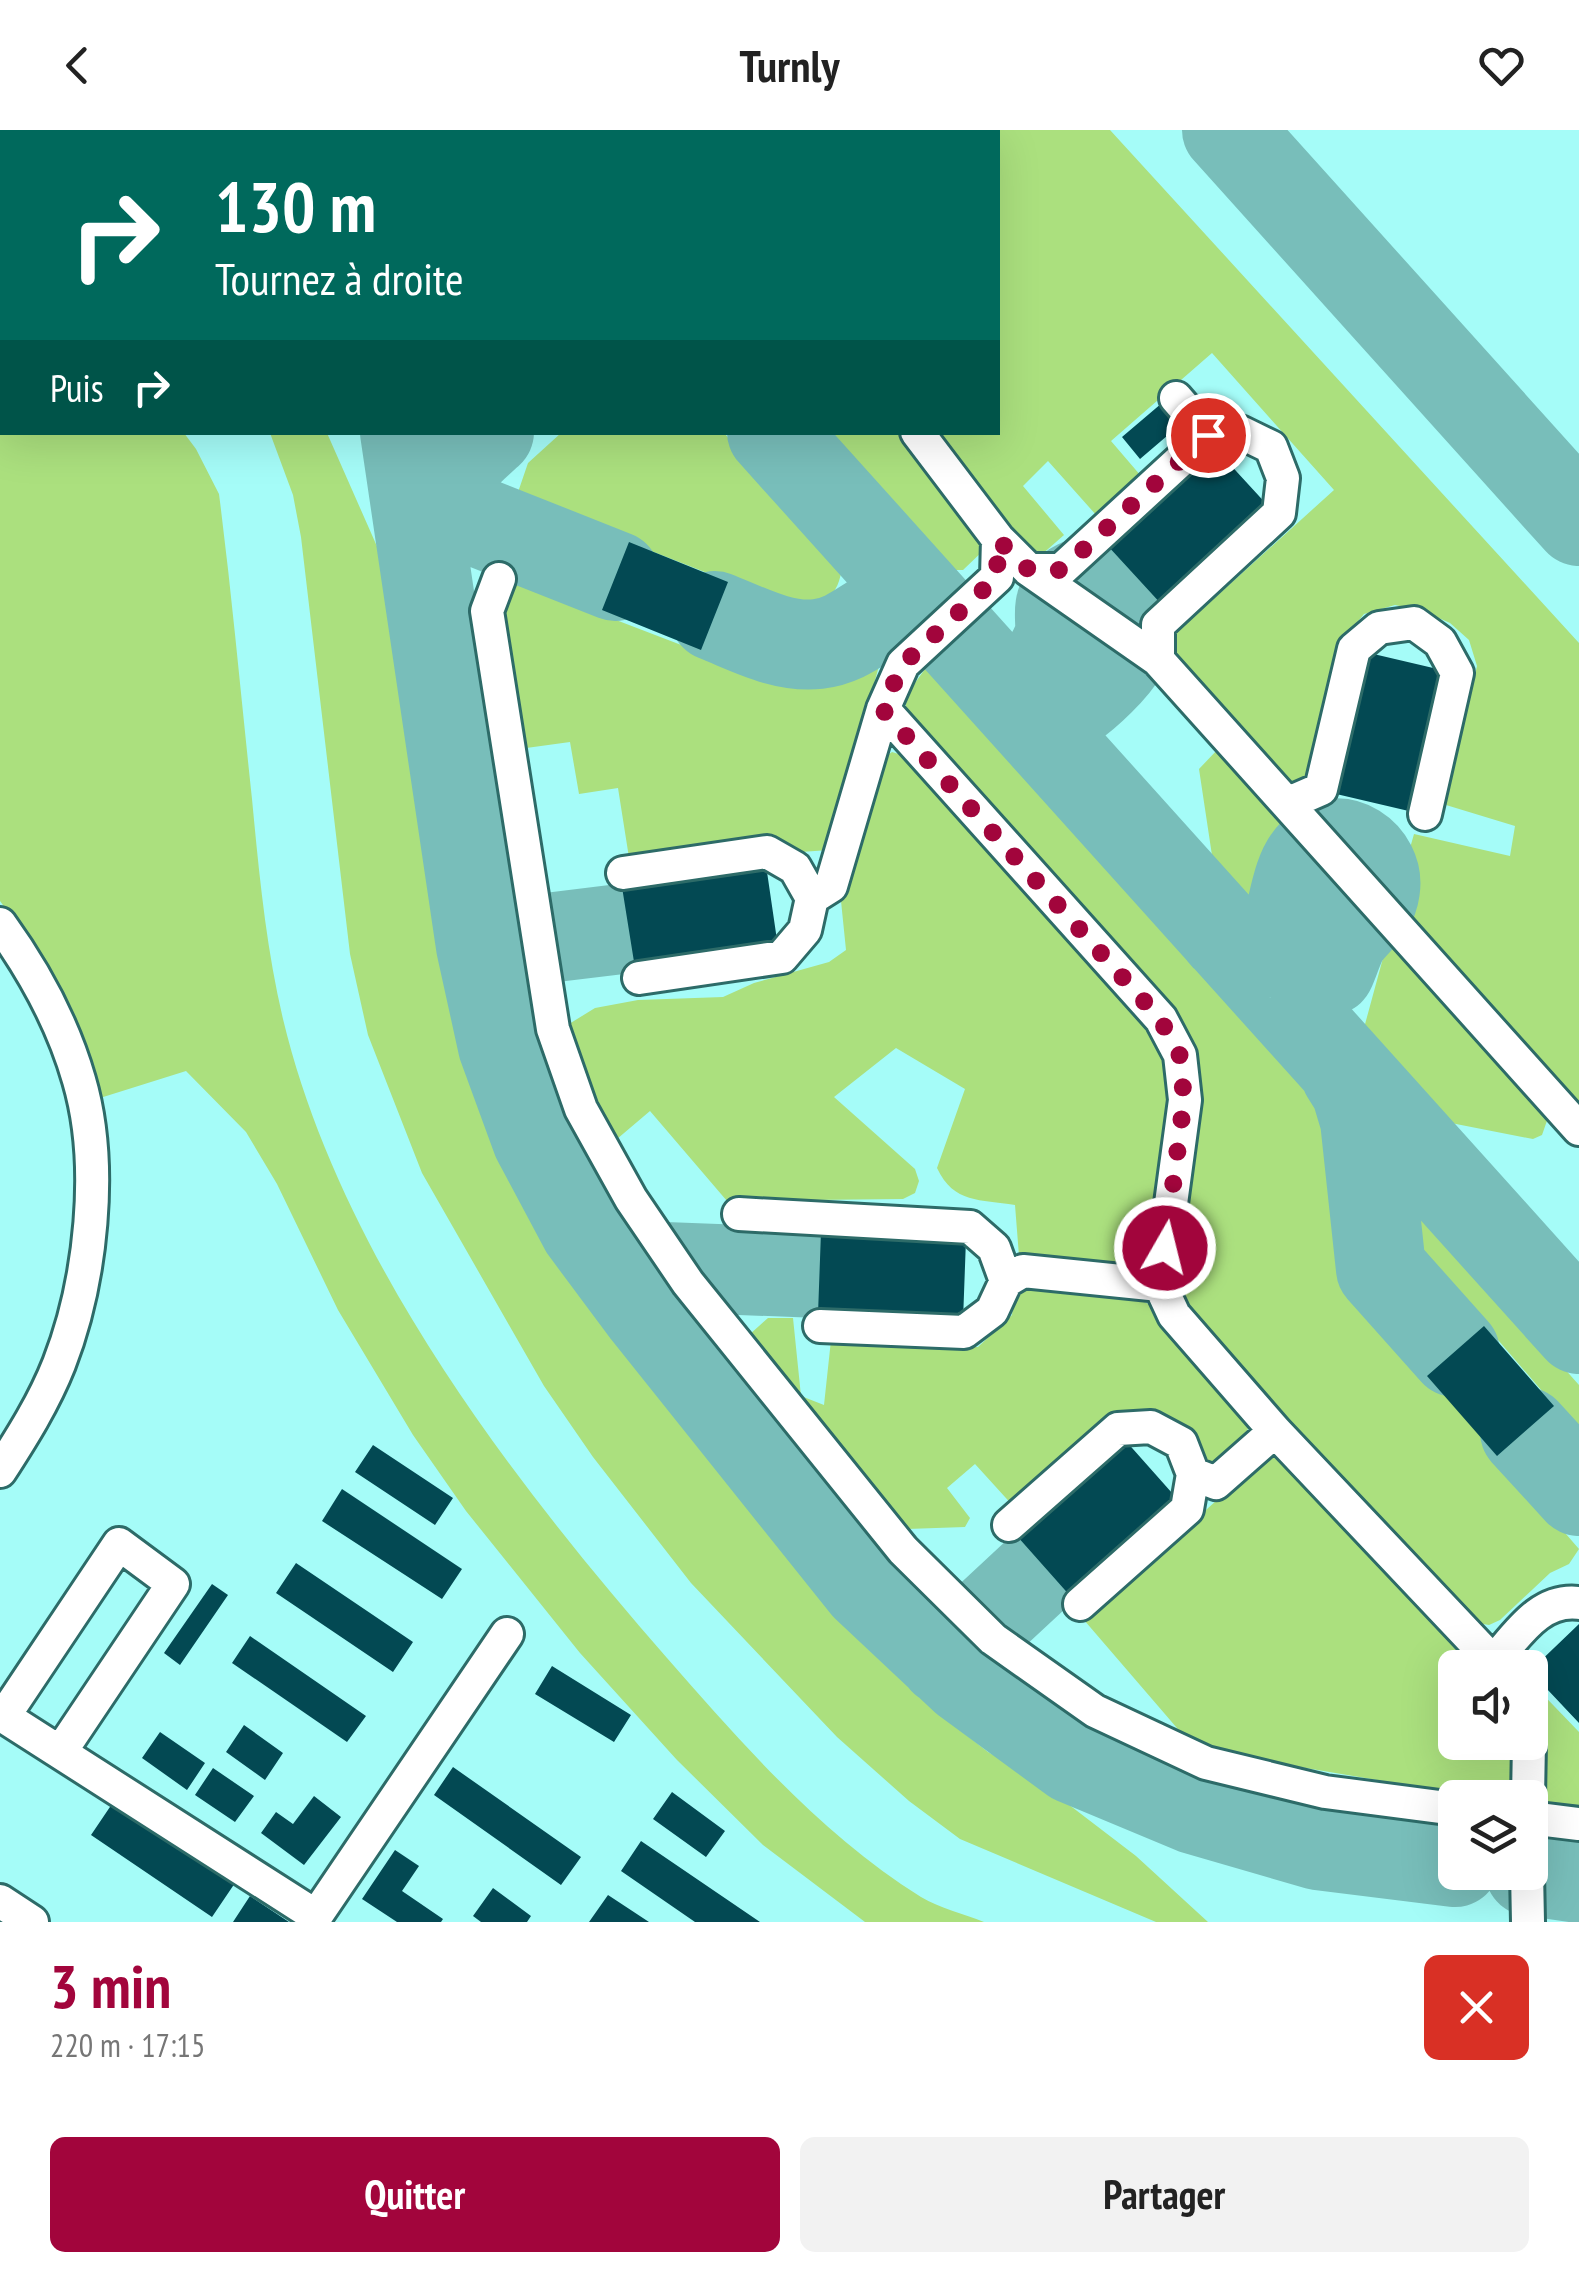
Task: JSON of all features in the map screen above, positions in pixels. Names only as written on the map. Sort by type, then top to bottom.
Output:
[{"type":"lane","points":[[1176,398],[1208,435]]},
{"type":"lane","points":[[1029,570],[1061,570],[1208,435],[1240,432],[1272,447],[1283,478],[1279,513],[1158,625],[1158,660]]},
{"type":"lane","points":[[919,435],[998,540],[1029,570],[1158,660],[1579,1129]]},
{"type":"lane","points":[[812,898],[831,886],[882,709],[903,664],[997,577],[998,540]]},
{"type":"lane","points":[[499,579],[487,611],[553,1030],[581,1109],[630,1198],[688,1283],[903,1550],[993,1639],[1095,1711],[1206,1762],[1324,1792],[1438,1806]]},
{"type":"lane","points":[[1289,803],[1322,790],[1354,649],[1379,628],[1414,622],[1440,642],[1457,673],[1425,814]]},
{"type":"lane","points":[[882,709],[1160,1019],[1180,1056],[1184,1100],[1160,1286],[1174,1315],[1275,1431],[1484,1650]]},
{"type":"lane","points":[[623,874],[766,852],[795,868],[812,898],[805,930],[782,956],[638,978]]},
{"type":"lane","points":[[0,924],[52,1008],[80,1082],[90,1154],[89,1236],[78,1305],[58,1366],[24,1434],[0,1471]]},
{"type":"lane","points":[[739,1214],[970,1227],[994,1248],[1006,1281]]},
{"type":"lane","points":[[820,1326],[964,1332],[992,1311],[1006,1281],[1023,1271],[1160,1286]]},
{"type":"lane","points":[[1010,1524],[1118,1429],[1151,1427],[1182,1443],[1193,1474],[1188,1509],[1080,1604]]},
{"type":"lane","points":[[1193,1474],[1216,1484],[1275,1431]]},
{"type":"lane","points":[[60,1751],[173,1584],[119,1544],[2,1715],[321,1919],[507,1634]]},
{"type":"lane","points":[[1508,1650],[1534,1616],[1574,1593]]},
{"type":"lane","points":[[1548,1820],[1579,1824]]},
{"type":"lane","points":[[1528,1890],[1528,1922]]},
{"type":"lane","points":[[0,1901],[32,1922]]},
{"type":"green space","points":[[1000,130],[1110,130],[1579,643],[1579,1110],[1393,908],[1414,834],[1510,856],[1515,826],[1446,805],[1477,666],[1469,640],[1450,623],[1423,611],[1395,605],[1364,614],[1342,641],[1304,785],[1286,783],[1168,649],[1177,632],[1334,490],[1212,353],[1111,441],[1141,476],[1097,516],[1048,461],[1023,486],[1064,535],[1031,564],[933,435],[1000,435]]},
{"type":"green space","points":[[0,435],[186,435],[219,494],[260,882],[283,1019],[309,1107],[345,1193],[388,1278],[437,1360],[548,1515],[725,1723],[785,1787],[850,1846],[928,1901],[984,1922],[865,1922],[763,1845],[677,1760],[580,1653],[466,1511],[413,1435],[338,1310],[277,1184],[246,1132],[186,1071],[100,1098],[34,948],[0,901]]},
{"type":"green space","points":[[271,435],[328,435],[383,560],[446,986],[458,1031],[505,1157],[568,1275],[594,1314],[864,1645],[927,1704],[988,1752],[1034,1778],[1136,1856],[1208,1922],[1156,1922],[960,1839],[909,1801],[837,1737],[691,1583],[593,1457],[544,1386],[422,1173],[368,1035],[350,954],[293,495]]},
{"type":"green space","points":[[559,435],[726,435],[842,566],[837,585],[822,601],[794,607],[516,498],[528,463]]},
{"type":"green space","points":[[832,435],[905,435],[986,548],[963,570],[954,570]]},
{"type":"green space","points":[[517,582],[775,681],[829,682],[880,662],[829,850],[630,864],[618,788],[579,794],[570,742],[519,749],[502,609]]},
{"type":"green space","points":[[928,665],[1320,1095],[1346,1281],[1579,1549],[1569,1564],[1550,1573],[1500,1620],[1489,1625],[1477,1623],[1465,1614],[1187,1308],[1175,1275],[1198,1090],[912,724],[905,708],[909,691]]},
{"type":"green space","points":[[1219,748],[1287,820],[1273,887],[1259,903],[1249,901],[1213,862],[1199,769]]},
{"type":"green space","points":[[892,752],[905,756],[1135,1008],[1169,1063],[1172,1097],[1154,1246],[1137,1264],[1115,1269],[1085,1268],[1029,1262],[1019,1256],[1015,1205],[960,1194],[937,1168],[965,1089],[896,1048],[834,1097],[915,1169],[919,1181],[915,1193],[903,1199],[727,1201],[650,1111],[617,1139],[595,1105],[569,1024],[595,1008],[638,1000],[723,997],[754,983],[829,962],[846,950],[841,901],[881,760]]},
{"type":"green space","points":[[1389,936],[1549,1115],[1542,1135],[1533,1139],[1451,1123],[1364,1028]]},
{"type":"green space","points":[[1413,1199],[1579,1385],[1579,1434],[1419,1248]]},
{"type":"green space","points":[[1023,1286],[1131,1295],[1158,1309],[1248,1414],[1247,1432],[1240,1445],[1214,1468],[1155,1409],[1015,1508],[975,1464],[947,1488],[970,1518],[965,1527],[907,1529],[749,1335],[768,1318],[793,1318],[801,1396],[824,1405],[831,1340],[978,1347],[1012,1315],[1014,1295]]},
{"type":"green space","points":[[1268,1454],[1283,1454],[1468,1650],[1438,1650],[1438,1760],[1514,1760],[1514,1780],[1438,1780],[1438,1790],[1282,1764],[1189,1742],[1084,1620]]},
{"type":"green space","points":[[1548,1700],[1579,1732],[1579,1809],[1548,1804],[1548,1780],[1543,1780],[1542,1760],[1548,1760]]},
{"type":"building","points":[[1162,403],[1181,424],[1140,459],[1122,437]]},
{"type":"building","points":[[1214,447],[1270,508],[1163,606],[1107,545]]},
{"type":"building","points":[[629,542],[728,582],[701,650],[602,610]]},
{"type":"building","points":[[1365,652],[1446,671],[1413,812],[1332,793]]},
{"type":"building","points":[[766,865],[778,947],[635,968],[622,887]]},
{"type":"building","points":[[821,1232],[966,1239],[963,1321],[818,1314]]},
{"type":"building","points":[[1484,1326],[1554,1406],[1497,1456],[1427,1376]]},
{"type":"building","points":[[1125,1440],[1180,1502],[1072,1598],[1017,1536]]},
{"type":"building","points":[[373,1445],[453,1498],[435,1525],[355,1472]]},
{"type":"building","points":[[342,1489],[462,1569],[442,1599],[322,1521]]},
{"type":"building","points":[[296,1563],[413,1642],[393,1672],[276,1593]]},
{"type":"building","points":[[212,1584],[228,1595],[180,1665],[164,1653]]},
{"type":"building","points":[[1579,1624],[1579,1723],[1548,1690],[1548,1654]]},
{"type":"building","points":[[250,1636],[366,1716],[347,1742],[232,1663]]},
{"type":"building","points":[[552,1666],[631,1715],[614,1742],[535,1694]]},
{"type":"building","points":[[244,1725],[283,1753],[265,1780],[226,1752]]},
{"type":"building","points":[[160,1732],[205,1763],[187,1790],[142,1758]]},
{"type":"building","points":[[453,1767],[581,1857],[561,1885],[434,1795]]},
{"type":"building","points":[[213,1768],[254,1796],[235,1822],[195,1795]]},
{"type":"building","points":[[672,1792],[725,1831],[706,1857],[653,1819]]},
{"type":"building","points":[[314,1796],[341,1817],[304,1865],[261,1833],[276,1812],[293,1824]]},
{"type":"building","points":[[114,1801],[235,1883],[212,1917],[91,1835]]},
{"type":"building","points":[[641,1841],[760,1922],[695,1922],[621,1871]]},
{"type":"building","points":[[395,1850],[419,1866],[402,1891],[443,1919],[441,1922],[397,1922],[362,1899]]},
{"type":"building","points":[[493,1888],[531,1916],[527,1922],[481,1922],[473,1916]]},
{"type":"building","points":[[608,1895],[649,1922],[589,1922]]},
{"type":"building","points":[[250,1896],[289,1922],[233,1922]]},
{"type":"taxiway","points":[[1227,130],[1579,521]]},
{"type":"taxiway","points":[[405,435],[481,946],[503,1046],[537,1139],[585,1229],[866,1586],[965,1679],[1074,1759],[1194,1809],[1318,1845],[1438,1860]]},
{"type":"taxiway","points":[[486,435],[460,461],[450,479],[451,498],[466,517],[615,576]]},
{"type":"taxiway","points":[[775,435],[1579,1329]]},
{"type":"taxiway","points":[[1014,700],[1034,710],[1057,712],[1076,701],[1111,669],[1129,638],[1124,614],[1109,593],[1088,583],[1077,585],[1066,594],[1061,604],[1059,638],[1049,659]]},
{"type":"taxiway","points":[[715,616],[765,636],[805,644],[836,640],[877,617],[904,608],[920,609],[939,617]]},
{"type":"taxiway","points":[[1224,935],[1257,951],[1279,950],[1306,863],[1323,846],[1345,845],[1356,849],[1371,866],[1375,889],[1368,909],[1344,938],[1330,970]]},
{"type":"taxiway","points":[[481,946],[629,928]]},
{"type":"taxiway","points":[[1346,1074],[1356,1090],[1365,1120],[1381,1269],[1455,1352]]},
{"type":"taxiway","points":[[612,1265],[820,1273]]},
{"type":"taxiway","points":[[1525,1432],[1579,1491]]},
{"type":"taxiway","points":[[944,1660],[1044,1567]]},
{"type":"taxiway","points":[[1548,1874],[1579,1878]]},
{"type":"route","points":[[1165,1248],[1184,1100],[1180,1056],[1160,1019],[882,709],[903,664],[997,577],[998,540],[1029,570],[1061,570],[1208,435]]}]
